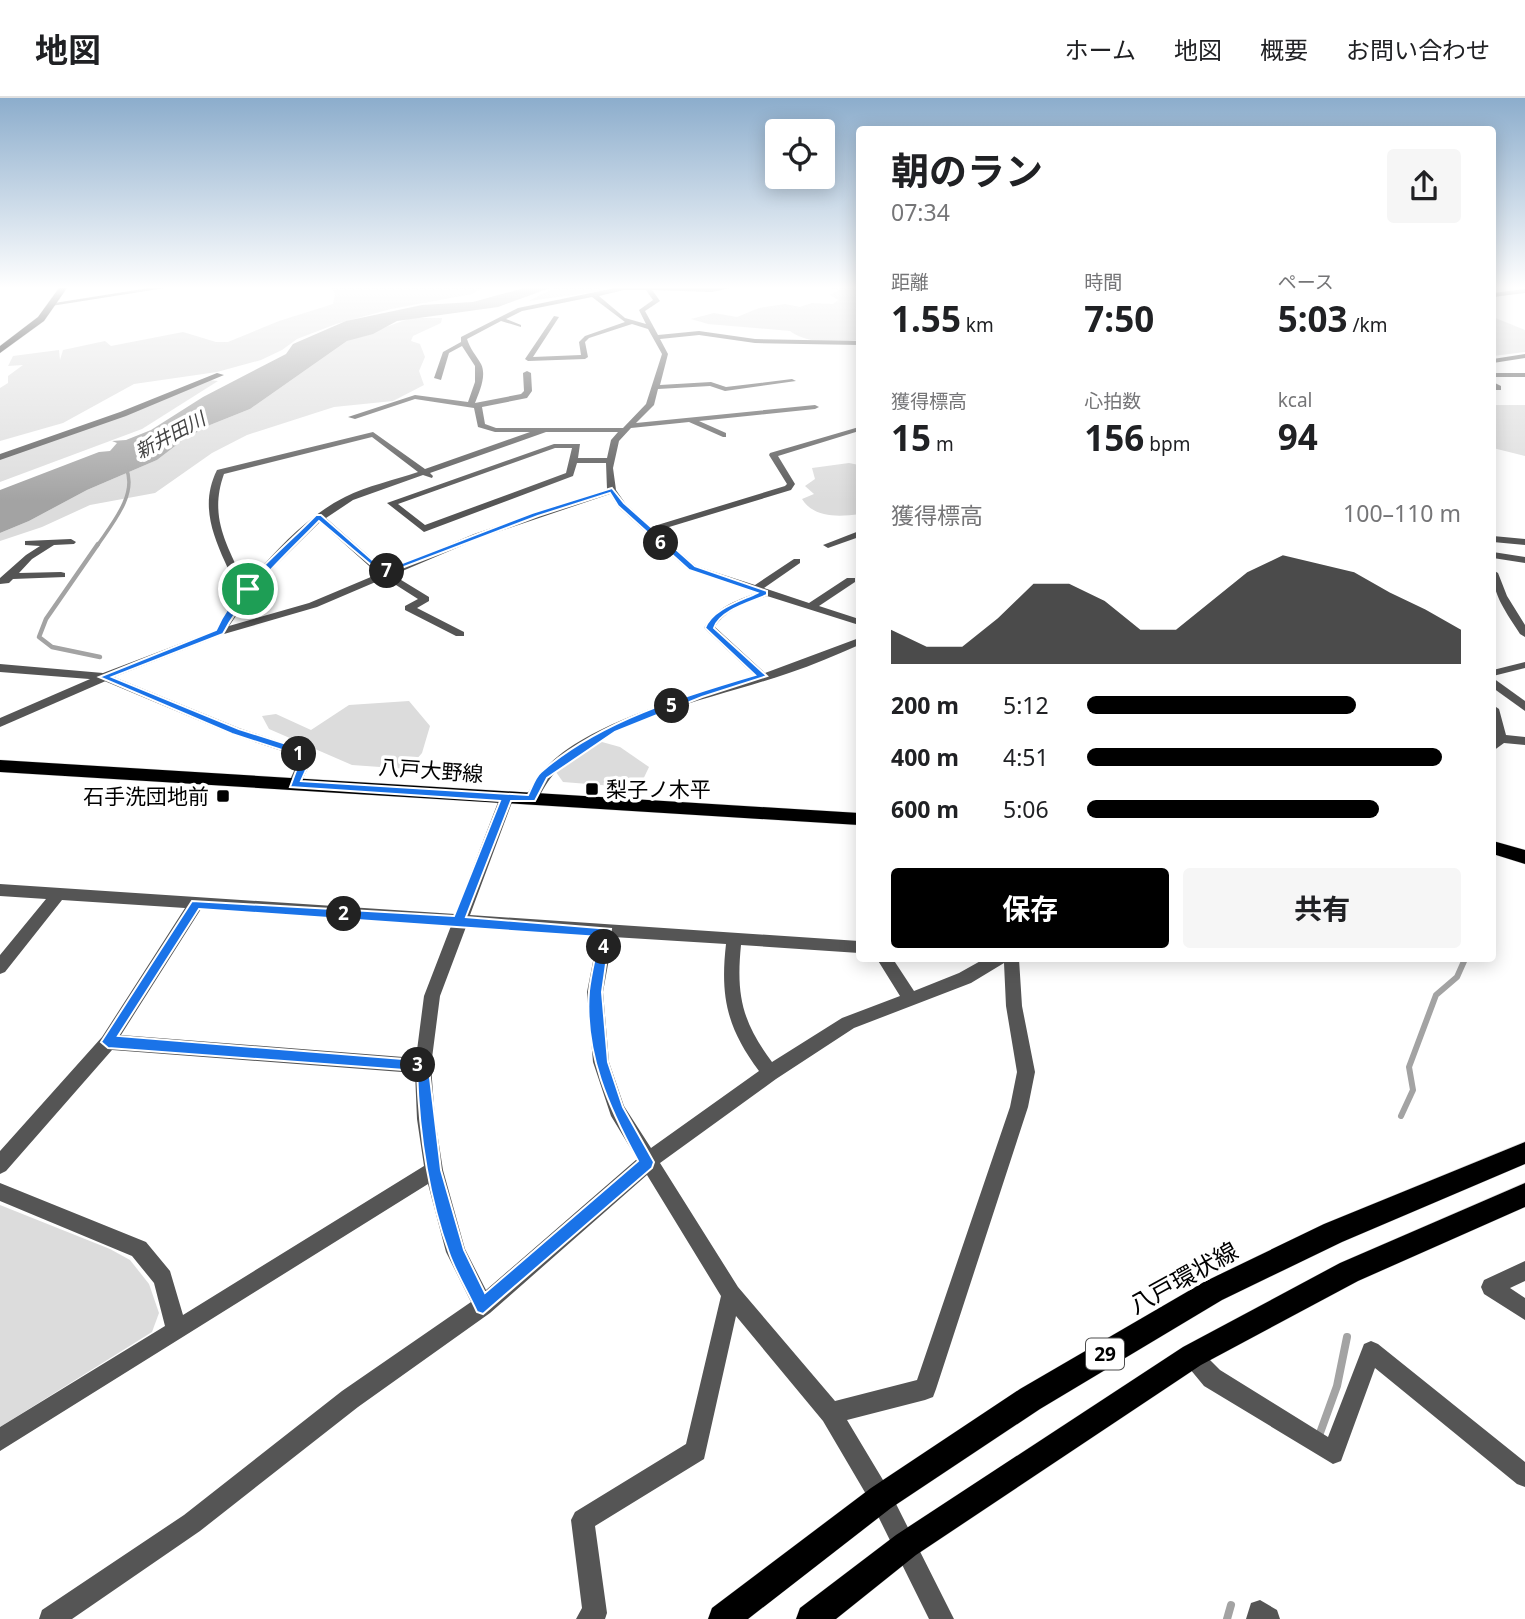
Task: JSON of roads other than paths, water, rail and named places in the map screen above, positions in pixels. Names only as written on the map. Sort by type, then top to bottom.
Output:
[{"type":"main road","name":"八戸大野線","points":[[0,766],[856,819]]},
{"type":"main road","points":[[1496,849],[1525,857]]},
{"type":"main road","name":"八戸環状線","points":[[723,1619],[881,1498],[1030,1398],[1213,1291],[1333,1233],[1525,1153]]},
{"type":"main road","name":"29","points":[[811,1619],[906,1545],[1192,1356],[1349,1272],[1525,1195]]},
{"type":"street","points":[[439,378],[444,359]]},
{"type":"street","points":[[475,359],[480,366],[474,405],[479,422],[485,428],[627,428],[815,407]]},
{"type":"street","points":[[665,359],[650,405],[615,440],[610,460],[612,490],[621,505],[692,568],[856,621]]},
{"type":"street","points":[[352,417],[415,397],[474,405],[524,396],[528,391],[527,373]]},
{"type":"street","points":[[1496,373],[1525,375]]},
{"type":"street","points":[[0,457],[137,409],[220,375]]},
{"type":"street","points":[[656,387],[705,384],[725,388],[792,381]]},
{"type":"street","points":[[692,421],[723,435]]},
{"type":"street","points":[[220,632],[228,614],[248,589],[319,517],[350,498],[545,430]]},
{"type":"street","points":[[648,531],[788,488],[791,484],[774,454],[856,430]]},
{"type":"street","points":[[248,589],[239,582],[210,513],[215,482],[220,472],[373,434],[442,485]]},
{"type":"street","points":[[554,446],[577,446],[574,461],[570,474],[424,529],[391,503],[554,446]]},
{"type":"street","points":[[574,461],[610,460]]},
{"type":"street","points":[[0,723],[104,677],[220,632],[313,605],[383,573],[523,519],[612,490]]},
{"type":"street","points":[[319,517],[383,573],[425,599],[409,608],[460,634]]},
{"type":"street","points":[[828,545],[856,535]]},
{"type":"street","points":[[1496,539],[1525,542]]},
{"type":"street","points":[[28,543],[71,542]]},
{"type":"street","points":[[5,578],[29,557],[51,543]]},
{"type":"street","points":[[1496,555],[1525,560]]},
{"type":"street","points":[[762,676],[709,628],[712,621],[759,591],[797,561]]},
{"type":"street","points":[[5,578],[61,575]]},
{"type":"street","points":[[811,606],[851,580]]},
{"type":"street","points":[[1496,581],[1525,634]]},
{"type":"street","points":[[845,617],[856,612]]},
{"type":"street","points":[[531,799],[543,775],[612,730],[699,695],[762,676],[856,642]]},
{"type":"street","points":[[1496,672],[1525,664]]},
{"type":"street","points":[[0,668],[104,677],[235,732],[292,750],[306,759],[294,784]]},
{"type":"street","points":[[1496,684],[1525,707]]},
{"type":"street","points":[[1497,743],[1525,741]]},
{"type":"street","points":[[483,1306],[456,1252],[434,1170],[426,1119],[423,1066],[432,996],[458,921],[507,797]]},
{"type":"street","points":[[0,890],[606,933],[856,947]]},
{"type":"street","points":[[0,967],[57,895]]},
{"type":"street","points":[[0,1165],[108,1042],[196,904]]},
{"type":"street","points":[[606,933],[596,992],[601,1062],[617,1110],[731,1294],[831,1413],[881,1498],[942,1619]]},
{"type":"street","points":[[734,939],[730,973],[733,1010],[743,1039],[769,1073]]},
{"type":"street","points":[[887,962],[911,1000]]},
{"type":"street","points":[[65,1615],[192,1523],[350,1399],[483,1306],[647,1162],[769,1073],[848,1023],[965,978],[993,962]]},
{"type":"street","points":[[831,1413],[925,1389],[1019,1107],[1026,1072],[1014,1006],[1011,962]]},
{"type":"street","points":[[108,1042],[423,1066]]},
{"type":"street","points":[[0,1440],[434,1170]]},
{"type":"street","points":[[0,1192],[139,1249],[163,1278],[176,1329]]},
{"type":"street","points":[[1525,1271],[1491,1287],[1525,1310]]},
{"type":"street","points":[[588,1619],[595,1613],[583,1520],[696,1451],[731,1294]]},
{"type":"street","points":[[1192,1356],[1212,1378],[1333,1453],[1371,1351],[1525,1476]]},
{"type":"street","points":[[1258,1619],[1260,1612],[1268,1619]]},
{"type":"water","name":"新井田川","points":[[276,359],[321,359],[250,409],[210,425],[183,440],[157,460],[87,490],[0,533],[0,490],[99,452],[110,451],[117,443],[112,441],[126,440],[151,430],[203,397]]},
{"type":"waterway","points":[[97,546],[126,499],[129,478],[126,468]]},
{"type":"waterway","points":[[98,544],[46,619],[39,637],[52,647],[100,657]]},
{"type":"waterway","points":[[1401,1116],[1413,1090],[1409,1067],[1436,995],[1457,977],[1464,962]]},
{"type":"waterway","points":[[1320,1433],[1337,1386],[1347,1337]]},
{"type":"waterway","points":[[1227,1619],[1231,1605]]},
{"type":"place","name":"梨子ノ木平","points":[[592,789]]},
{"type":"place","name":"石手洗団地前","points":[[223,796]]}]
